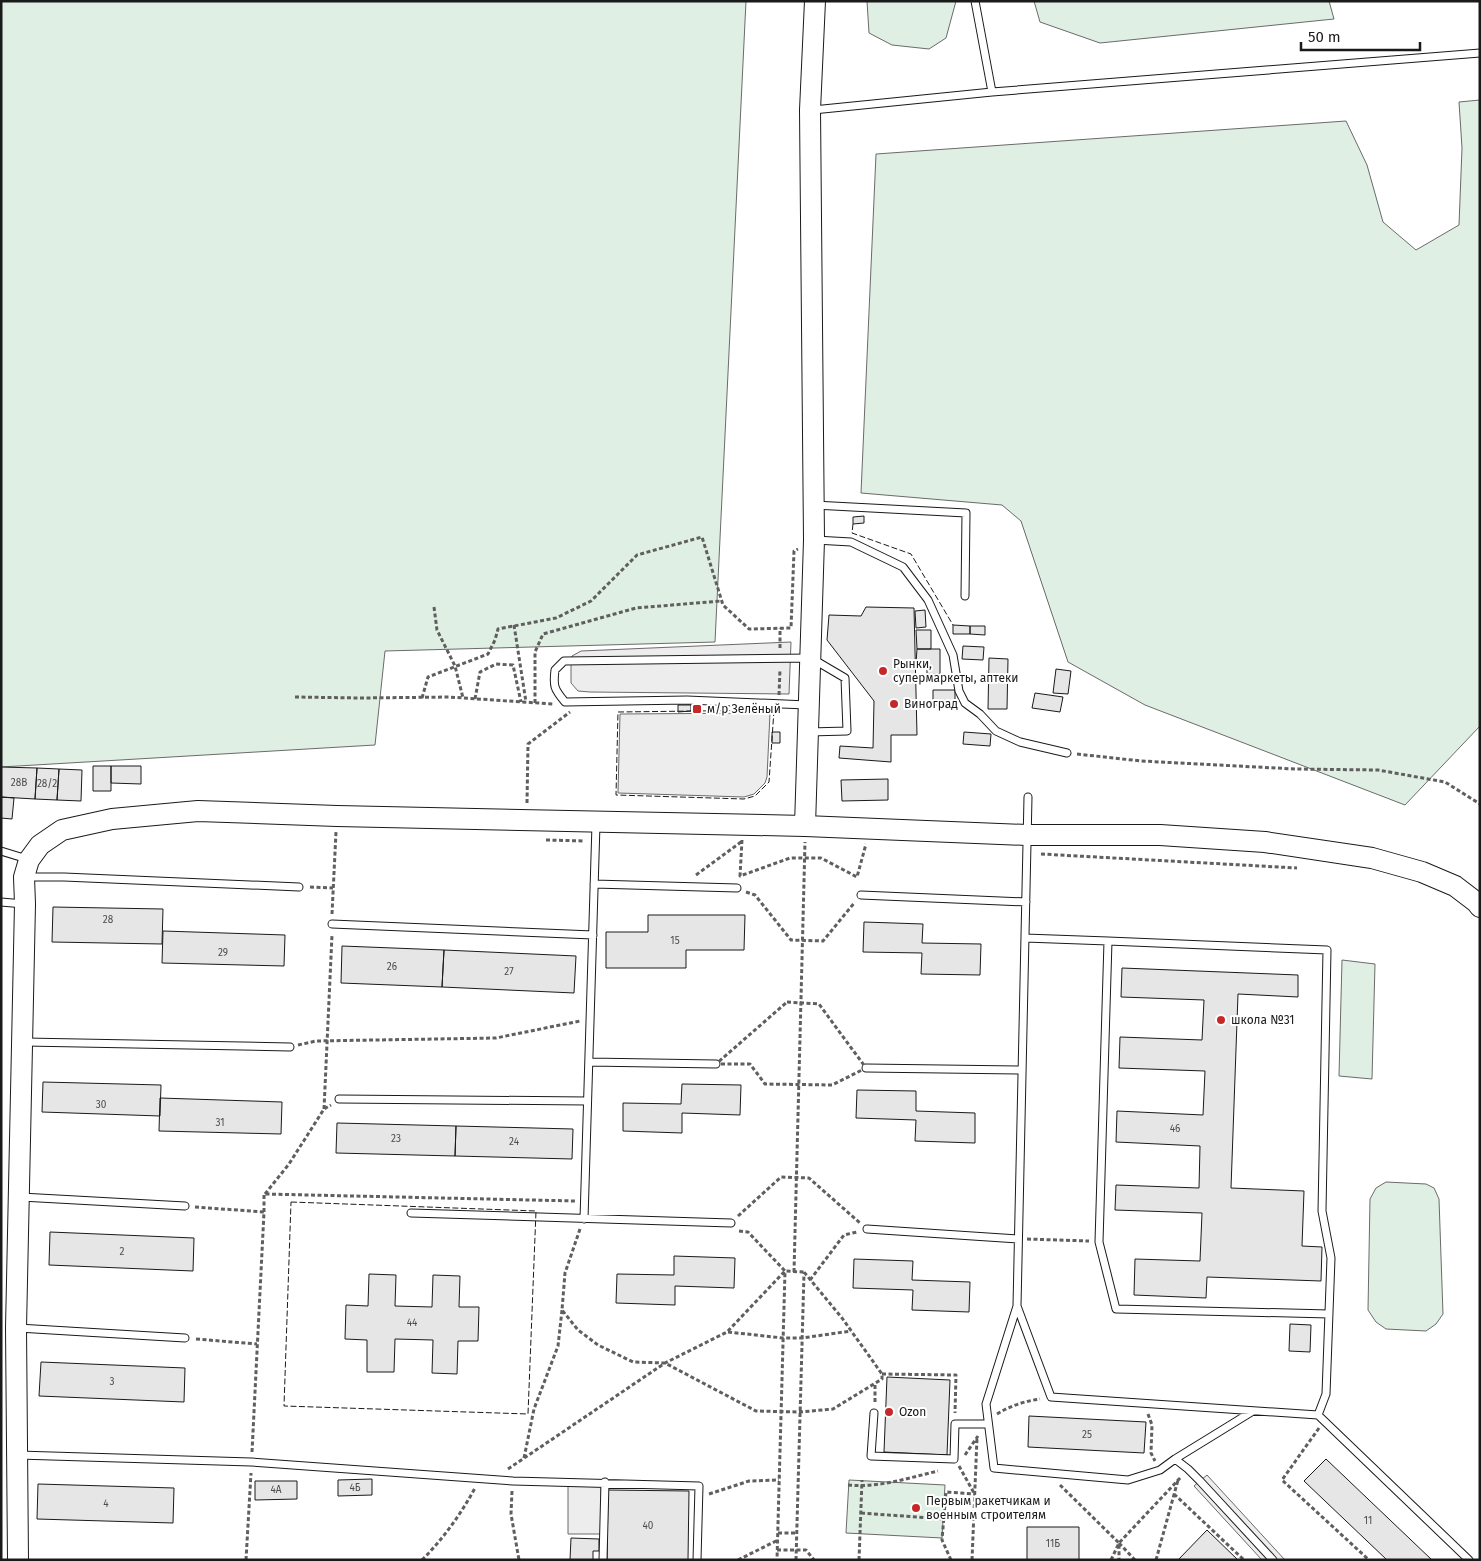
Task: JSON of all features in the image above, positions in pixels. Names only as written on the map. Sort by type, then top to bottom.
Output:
[{"type":"street","points":[[806,826],[814,540],[810,110],[815,1]]},
{"type":"street","points":[[18,1560],[16,1328],[24,904],[27,868],[40,846],[62,830],[112,819],[198,811],[336,816],[596,821],[742,833],[806,826],[870,829],[1030,845],[1160,835],[1255,842],[1372,858],[1422,872],[1455,886],[1476,902],[1480,908]]},
{"type":"lane","points":[[975,1],[992,92]]},
{"type":"lane","points":[[810,110],[992,92],[1480,53]]},
{"type":"lane","points":[[814,505],[966,513],[965,596]]},
{"type":"lane","points":[[814,540],[851,542],[903,567],[928,600],[953,655],[959,691],[965,703],[980,714],[996,731],[1020,742],[1067,753]]},
{"type":"lane","points":[[809,732],[847,731],[845,678],[811,658],[564,661],[555,670],[553,684],[565,702],[687,700],[810,705]]},
{"type":"lane","points":[[1028,797],[1030,845],[1026,902],[1017,1306],[986,1404],[994,1468],[1128,1480],[1160,1470],[1253,1411]]},
{"type":"lane","points":[[584,1219],[596,821]]},
{"type":"lane","points":[[1,851],[27,868],[64,877],[299,887]]},
{"type":"lane","points":[[594,884],[737,888]]},
{"type":"lane","points":[[861,895],[1026,902]]},
{"type":"lane","points":[[1,902],[24,904]]},
{"type":"lane","points":[[332,924],[593,935]]},
{"type":"lane","points":[[1025,938],[1327,950],[1322,1211],[1331,1258],[1326,1394],[1318,1415]]},
{"type":"lane","points":[[1108,941],[1099,1242],[1116,1309],[1329,1314]]},
{"type":"lane","points":[[22,1042],[290,1047]]},
{"type":"lane","points":[[589,1062],[716,1064]]},
{"type":"lane","points":[[866,1068],[1022,1070]]},
{"type":"lane","points":[[339,1099],[588,1101]]},
{"type":"lane","points":[[18,1197],[185,1206]]},
{"type":"lane","points":[[411,1213],[731,1223]]},
{"type":"lane","points":[[867,1229],[1018,1239]]},
{"type":"lane","points":[[1017,1306],[1051,1398],[1318,1415],[1469,1560]]},
{"type":"lane","points":[[16,1328],[185,1338]]},
{"type":"lane","points":[[874,1413],[871,1456],[954,1459],[955,1424],[988,1424]]},
{"type":"lane","points":[[17,1455],[251,1462],[513,1481],[699,1486],[697,1560]]},
{"type":"lane","points":[[1175,1459],[1188,1469],[1273,1560]]},
{"type":"lane","points":[[604,1560],[605,1482]]},
{"type":"path","points":[[422,698],[428,677],[488,654],[498,629],[556,618],[574,610],[591,602],[637,556],[702,537],[723,605],[749,629],[792,628],[794,551],[814,540]]},
{"type":"path","points":[[535,703],[535,652],[543,634],[636,608],[721,601]]},
{"type":"path","points":[[434,607],[438,630],[455,666],[463,698]]},
{"type":"path","points":[[514,625],[526,702]]},
{"type":"path","points":[[474,699],[480,672],[496,664],[513,664],[521,702]]},
{"type":"path","points":[[527,808],[528,744],[584,701]]},
{"type":"path","points":[[1067,753],[1141,761],[1295,769],[1378,770],[1445,782],[1480,804]]},
{"type":"path","points":[[324,1109],[336,816]]},
{"type":"path","points":[[794,1272],[806,826]]},
{"type":"path","points":[[742,833],[740,876],[737,888],[756,895],[792,940],[823,941],[861,895],[857,877],[870,829]]},
{"type":"path","points":[[681,886],[742,833]]},
{"type":"path","points":[[1030,845],[1297,868]]},
{"type":"path","points":[[740,876],[790,858],[821,858],[857,877]]},
{"type":"path","points":[[299,887],[333,888]]},
{"type":"path","points":[[786,1002],[819,1004],[866,1068],[832,1085],[765,1084],[750,1064],[716,1064],[786,1002]]},
{"type":"path","points":[[290,1047],[316,1041],[496,1038],[590,1019]]},
{"type":"path","points":[[256,1380],[264,1194],[289,1164],[324,1109],[339,1099]]},
{"type":"path","points":[[804,1272],[785,1271],[748,1232],[730,1231],[731,1223],[781,1177],[809,1178],[867,1229]]},
{"type":"path","points":[[264,1194],[585,1201]]},
{"type":"path","points":[[185,1206],[264,1212]]},
{"type":"path","points":[[524,1459],[534,1409],[558,1346],[565,1273],[584,1219]]},
{"type":"path","points":[[810,1280],[844,1235],[867,1229]]},
{"type":"path","points":[[1018,1239],[1099,1242]]},
{"type":"path","points":[[491,1479],[524,1459],[665,1363],[727,1332],[785,1271]]},
{"type":"path","points":[[777,1560],[785,1271]]},
{"type":"path","points":[[562,1310],[578,1330],[598,1345],[633,1362],[665,1363],[756,1411],[800,1412],[833,1409],[882,1379],[882,1374],[842,1318],[804,1272]]},
{"type":"path","points":[[796,1560],[804,1272]]},
{"type":"path","points":[[727,1332],[783,1338],[802,1338],[851,1331]]},
{"type":"path","points":[[185,1338],[257,1344]]},
{"type":"path","points":[[882,1374],[956,1375],[955,1424]]},
{"type":"path","points":[[874,1413],[875,1384]]},
{"type":"path","points":[[1144,1404],[1152,1425],[1151,1453],[1160,1470]]},
{"type":"path","points":[[1324,1421],[1282,1480],[1369,1560]]},
{"type":"path","points":[[972,1560],[977,1438]]},
{"type":"path","points":[[958,1466],[975,1494]]},
{"type":"path","points":[[1111,1560],[1118,1543],[1188,1469]]},
{"type":"path","points":[[1049,1473],[1135,1560]]},
{"type":"path","points":[[422,1560],[437,1545],[467,1502],[480,1478]]},
{"type":"path","points":[[1156,1560],[1178,1479]]},
{"type":"path","points":[[699,1497],[749,1481],[779,1480]]},
{"type":"path","points":[[858,1560],[862,1480]]},
{"type":"path","points":[[513,1481],[511,1514],[519,1560]]},
{"type":"path","points":[[951,1560],[942,1540],[946,1492],[975,1494]]},
{"type":"path","points":[[1174,1494],[1244,1560]]},
{"type":"path","points":[[861,1514],[944,1518]]},
{"type":"path","points":[[778,1533],[797,1534]]},
{"type":"path","points":[[738,1560],[778,1540]]},
{"type":"path","points":[[1118,1543],[1120,1560]]},
{"type":"path","points":[[778,1550],[806,1550],[814,1560]]},
{"type":"green space","points":[[1,1],[746,1],[715,642],[385,651],[375,745],[1,767]]},
{"type":"green space","points":[[867,1],[956,1],[946,38],[929,49],[892,45],[869,33]]},
{"type":"green space","points":[[1034,1],[1329,1],[1334,19],[1100,43],[1040,22]]},
{"type":"green space","points":[[1480,100],[1480,726],[1405,805],[1145,705],[1068,662],[1021,521],[1002,505],[861,493],[876,154],[1346,121],[1367,165],[1383,222],[1416,250],[1459,225],[1462,148],[1459,102]]},
{"type":"green space","points":[[1342,960],[1375,964],[1372,1079],[1339,1076]]},
{"type":"green space","points":[[1386,1182],[1426,1184],[1434,1188],[1439,1199],[1443,1314],[1436,1324],[1426,1331],[1386,1329],[1376,1322],[1368,1310],[1370,1199],[1376,1188]]},
{"type":"green space","points":[[849,1480],[945,1485],[942,1538],[846,1533]]},
{"type":"shaded area","points":[[791,642],[789,694],[590,692],[578,691],[571,683],[572,656],[581,651]]},
{"type":"shaded area","points":[[770,713],[767,777],[765,783],[754,794],[744,797],[618,793],[620,714]]},
{"type":"shaded area","points":[[1207,1475],[1285,1560],[1262,1560],[1194,1486]]},
{"type":"shaded area","points":[[568,1482],[601,1482],[602,1534],[568,1534]]},
{"type":"building","points":[[864,516],[864,523],[853,524],[853,517]]},
{"type":"building","name":"Рынки, супермаркеты, аптеки","points":[[866,607],[914,608],[917,735],[891,735],[891,762],[839,758],[840,746],[873,748],[874,701],[827,640],[829,615],[861,616]]},
{"type":"building","points":[[925,610],[926,627],[916,628],[915,611]]},
{"type":"building","points":[[953,625],[970,626],[970,634],[953,634]]},
{"type":"building","points":[[970,626],[985,626],[985,635],[970,634]]},
{"type":"building","points":[[916,630],[931,630],[931,649],[917,649]]},
{"type":"building","points":[[963,646],[984,647],[983,660],[962,659]]},
{"type":"building","points":[[917,649],[940,649],[940,674],[927,674],[927,662],[916,663]]},
{"type":"building","points":[[989,658],[1008,659],[1007,709],[988,709]]},
{"type":"building","points":[[1056,669],[1071,671],[1068,694],[1053,693]]},
{"type":"building","points":[[933,690],[955,690],[955,705],[933,705]]},
{"type":"building","points":[[1035,693],[1063,697],[1060,712],[1032,708]]},
{"type":"building","points":[[678,705],[691,705],[691,711],[678,712]]},
{"type":"building","points":[[772,732],[780,732],[780,743],[772,743]]},
{"type":"building","points":[[964,732],[991,734],[990,746],[963,744]]},
{"type":"building","points":[[93,766],[111,766],[111,791],[93,791]]},
{"type":"building","points":[[111,766],[141,766],[141,784],[111,783]]},
{"type":"building","points":[[1,767],[37,768],[35,799],[1,797]]},
{"type":"building","points":[[37,768],[59,769],[57,800],[35,799]]},
{"type":"building","points":[[59,769],[82,770],[81,801],[57,800]]},
{"type":"building","points":[[888,779],[888,800],[842,801],[841,780]]},
{"type":"building","points":[[1,797],[14,798],[12,819],[1,818]]},
{"type":"building","points":[[53,907],[163,909],[162,944],[52,942]]},
{"type":"building","points":[[648,915],[745,915],[744,950],[686,950],[686,968],[606,968],[606,932],[648,932]]},
{"type":"building","points":[[864,922],[923,924],[922,943],[981,944],[980,975],[921,974],[922,953],[863,952]]},
{"type":"building","points":[[163,931],[285,935],[284,966],[162,963]]},
{"type":"building","points":[[342,946],[444,950],[442,987],[341,983]]},
{"type":"building","points":[[444,950],[576,956],[574,993],[442,987]]},
{"type":"building","points":[[1122,968],[1298,975],[1298,997],[1238,994],[1231,1188],[1304,1191],[1302,1246],[1322,1247],[1321,1281],[1207,1277],[1206,1298],[1134,1295],[1135,1259],[1200,1261],[1202,1213],[1115,1210],[1116,1185],[1199,1188],[1200,1146],[1116,1142],[1117,1111],[1203,1115],[1205,1071],[1119,1068],[1120,1037],[1202,1040],[1204,1000],[1121,997]]},
{"type":"building","points":[[43,1082],[161,1085],[160,1116],[42,1112]]},
{"type":"building","points":[[682,1084],[741,1085],[740,1115],[682,1113],[682,1133],[623,1131],[623,1103],[681,1104]]},
{"type":"building","points":[[857,1090],[916,1091],[916,1111],[975,1113],[975,1143],[915,1141],[916,1120],[856,1118]]},
{"type":"building","points":[[160,1098],[282,1102],[281,1134],[159,1131]]},
{"type":"building","points":[[337,1123],[456,1126],[455,1156],[336,1153]]},
{"type":"building","points":[[456,1126],[573,1129],[572,1159],[455,1156]]},
{"type":"building","points":[[50,1232],[194,1238],[193,1271],[49,1265]]},
{"type":"building","points":[[674,1256],[735,1258],[734,1288],[675,1286],[675,1305],[616,1303],[617,1274],[674,1275]]},
{"type":"building","points":[[854,1259],[913,1261],[912,1280],[970,1282],[969,1312],[912,1310],[913,1290],[853,1288]]},
{"type":"building","points":[[369,1274],[396,1275],[395,1306],[432,1307],[433,1275],[460,1276],[459,1307],[479,1307],[478,1341],[458,1341],[457,1374],[432,1373],[433,1340],[395,1339],[394,1372],[367,1372],[367,1340],[345,1339],[346,1305],[368,1306]]},
{"type":"building","points":[[1290,1324],[1311,1325],[1310,1352],[1289,1351]]},
{"type":"building","points":[[41,1362],[185,1368],[184,1402],[39,1396]]},
{"type":"building","points":[[887,1377],[950,1380],[947,1455],[884,1452]]},
{"type":"building","points":[[1029,1416],[1146,1422],[1144,1453],[1028,1447]]},
{"type":"building","points":[[1326,1459],[1432,1560],[1387,1560],[1304,1481]]},
{"type":"building","points":[[372,1479],[372,1495],[338,1496],[338,1480]]},
{"type":"building","points":[[255,1481],[297,1481],[297,1499],[255,1500]]},
{"type":"building","points":[[38,1484],[174,1488],[173,1523],[37,1519]]},
{"type":"building","points":[[608,1490],[689,1491],[688,1560],[607,1560]]},
{"type":"building","points":[[1027,1527],[1079,1527],[1079,1560],[1027,1560]]},
{"type":"building","points":[[1207,1530],[1238,1560],[1178,1560]]},
{"type":"building","points":[[571,1538],[599,1539],[599,1551],[593,1551],[593,1560],[570,1560]]},
{"type":"fence","points":[[853,524],[852,533],[911,554],[953,625]]},
{"type":"fence","points":[[774,710],[769,782],[755,796],[744,799],[616,795],[618,712],[774,710]]},
{"type":"fence","points":[[291,1202],[536,1211],[528,1414],[284,1406],[291,1202]]},
{"type":"place","name":"Рынки, супермаркеты, аптеки","points":[[883,671]]},
{"type":"place","name":"Виноград","points":[[894,704]]},
{"type":"place","name":"м/р Зелёный","points":[[697,709]]},
{"type":"place","name":"школа №31","points":[[1221,1020]]},
{"type":"place","name":"Ozon","points":[[889,1412]]},
{"type":"place","name":"Первым ракетчикам и военным строителям","points":[[916,1508]]}]
